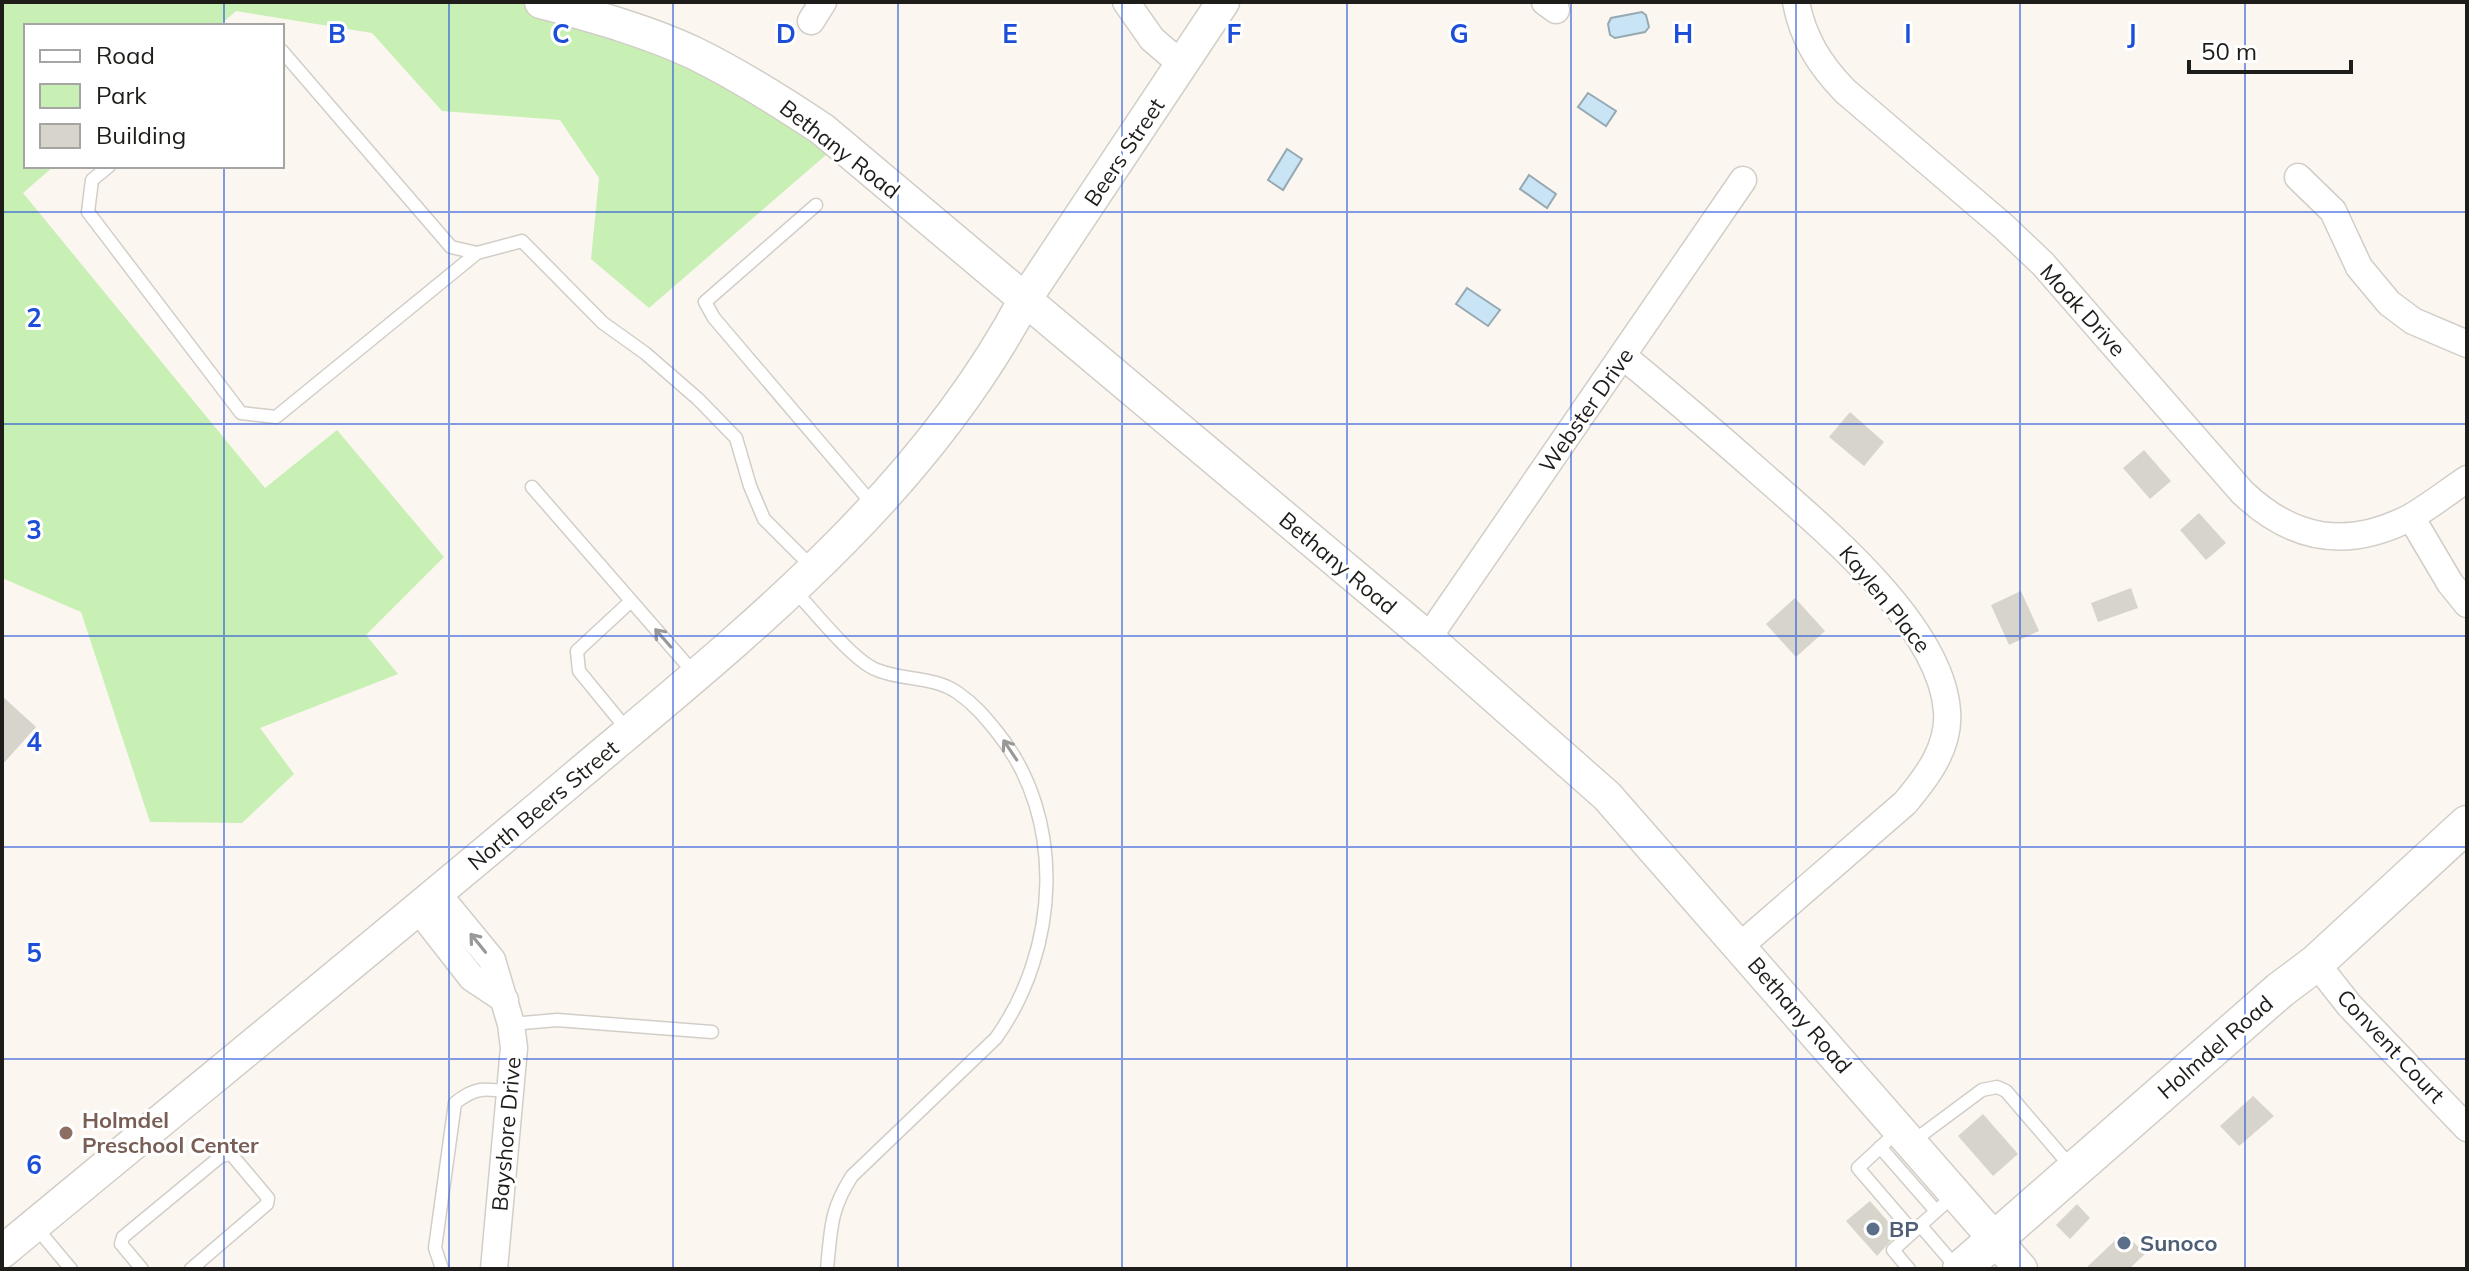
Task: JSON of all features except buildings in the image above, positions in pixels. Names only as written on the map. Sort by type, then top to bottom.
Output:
[{"type":"main road","name":"Holmdel Road","points":[[1959,1269],[2280,990],[2316,963],[2467,824]]},
{"type":"street","name":"Bethany Road","points":[[541,2],[648,35],[692,53],[761,89],[822,129],[1428,638],[1607,796],[1740,946],[1946,1202],[1996,1240],[2021,1269]]},
{"type":"street","points":[[1126,2],[1152,39],[1181,64]]},
{"type":"street","name":"Beers Street","points":[[1024,301],[1223,2]]},
{"type":"street","name":"Moak Drive","points":[[1796,2],[1799,20],[1812,51],[1826,71],[2043,264],[2258,507],[2293,529],[2328,537],[2365,535],[2411,517],[2467,479]]},
{"type":"street","points":[[2298,177],[2333,211],[2359,267],[2389,303],[2413,321],[2467,344]]},
{"type":"street","name":"Webster Drive","points":[[1428,638],[1743,180]]},
{"type":"street","name":"North Beers Street","points":[[2,1252],[428,901],[696,676],[804,579],[875,507],[924,450],[1002,342],[1024,301]]},
{"type":"street","name":"Kaylen Place","points":[[1623,356],[1674,397],[1856,559],[1915,631],[1932,657],[1942,681],[1947,725],[1938,757],[1924,781],[1905,803],[1740,946]]},
{"type":"street","points":[[2411,517],[2450,583],[2467,604]]},
{"type":"street","name":"Bayshore Drive","points":[[428,901],[492,960],[508,1012],[514,1048],[494,1269]]},
{"type":"street","name":"Convent Court","points":[[2316,963],[2349,1005],[2467,1128]]},
{"type":"lane","points":[[284,53],[451,247],[477,253]]},
{"type":"lane","points":[[107,168],[92,180],[88,212],[241,413],[276,417],[477,253],[522,241],[603,323],[645,353],[698,399],[736,438],[750,486],[764,519],[863,662],[888,674],[942,683],[977,707],[1018,763],[1040,822],[1047,892],[1043,921],[1024,990],[996,1038],[852,1176],[839,1197],[832,1218],[827,1269]]},
{"type":"lane","points":[[816,205],[705,302],[714,318],[875,507]]},
{"type":"lane","points":[[532,487],[696,676]]},
{"type":"lane","points":[[629,732],[579,671],[577,651],[631,601]]},
{"type":"lane","points":[[508,1012],[557,1020],[712,1032]]},
{"type":"lane","points":[[1959,1269],[1858,1168],[1896,1140],[1982,1090],[1997,1087],[2006,1091],[2074,1170]]},
{"type":"lane","points":[[442,1269],[435,1248],[455,1103],[470,1091],[487,1089],[510,1092]]},
{"type":"lane","points":[[142,1269],[121,1244],[123,1237],[221,1156],[231,1154],[268,1198],[267,1204],[191,1269]]},
{"type":"lane","points":[[1909,1269],[1893,1250],[1946,1202]]},
{"type":"lane","points":[[34,1225],[71,1269]]},
{"type":"green space","points":[[2,2],[550,2],[673,38],[841,142],[649,308],[591,259],[599,178],[560,120],[442,111],[372,33],[236,11],[221,24],[24,24],[24,168],[52,168],[23,193],[265,488],[337,430],[444,557],[366,635],[398,674],[260,728],[294,774],[242,823],[150,822],[81,612],[2,578]]},
{"type":"water","points":[[1642,12],[1649,27],[1645,32],[1615,38],[1610,35],[1608,24],[1611,18]]},
{"type":"water","points":[[1588,93],[1616,111],[1606,126],[1578,107]]},
{"type":"water","points":[[1287,149],[1302,159],[1283,190],[1268,180]]},
{"type":"water","points":[[1529,175],[1556,194],[1547,208],[1520,189]]},
{"type":"water","points":[[1467,288],[1500,310],[1488,326],[1456,304]]},
{"type":"place","name":"Holmdel Preschool Center","points":[[66,1133]]},
{"type":"place","name":"BP","points":[[1873,1229]]},
{"type":"place","name":"Sunoco","points":[[2124,1243]]}]
